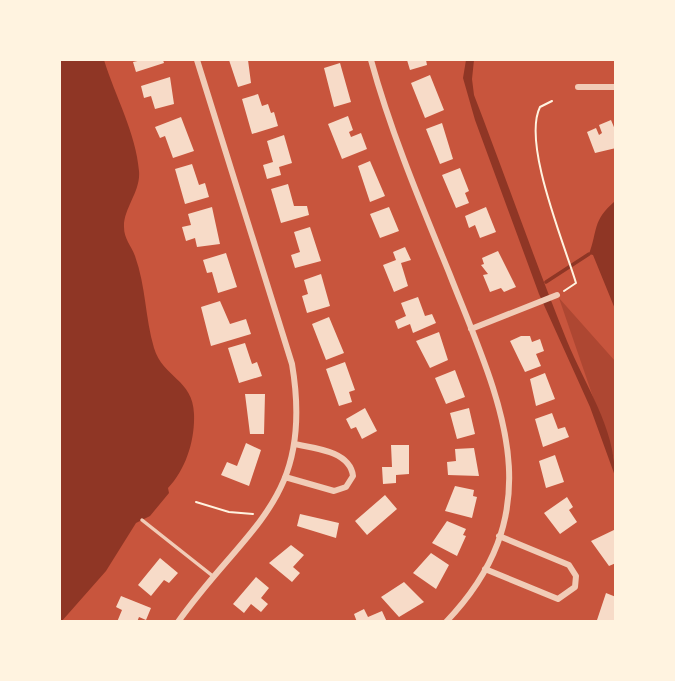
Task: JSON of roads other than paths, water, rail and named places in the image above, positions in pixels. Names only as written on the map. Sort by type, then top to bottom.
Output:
[{"type":"street","points":[[178,621],[264,519],[285,477],[294,444],[297,412],[292,364],[197,60]]},
{"type":"street","points":[[371,60],[395,136],[499,401],[509,452],[509,492],[499,536],[474,589],[446,621]]},
{"type":"street","points":[[578,87],[615,88]]},
{"type":"street","points":[[471,329],[557,295]]},
{"type":"street","points":[[285,477],[334,491],[346,487],[353,476],[350,465],[339,456],[294,444]]},
{"type":"street","points":[[485,569],[558,599],[575,587],[576,576],[569,565],[499,536]]},
{"type":"lane","points":[[142,520],[215,578]]},
{"type":"waterway","points":[[546,282],[589,254]]}]
